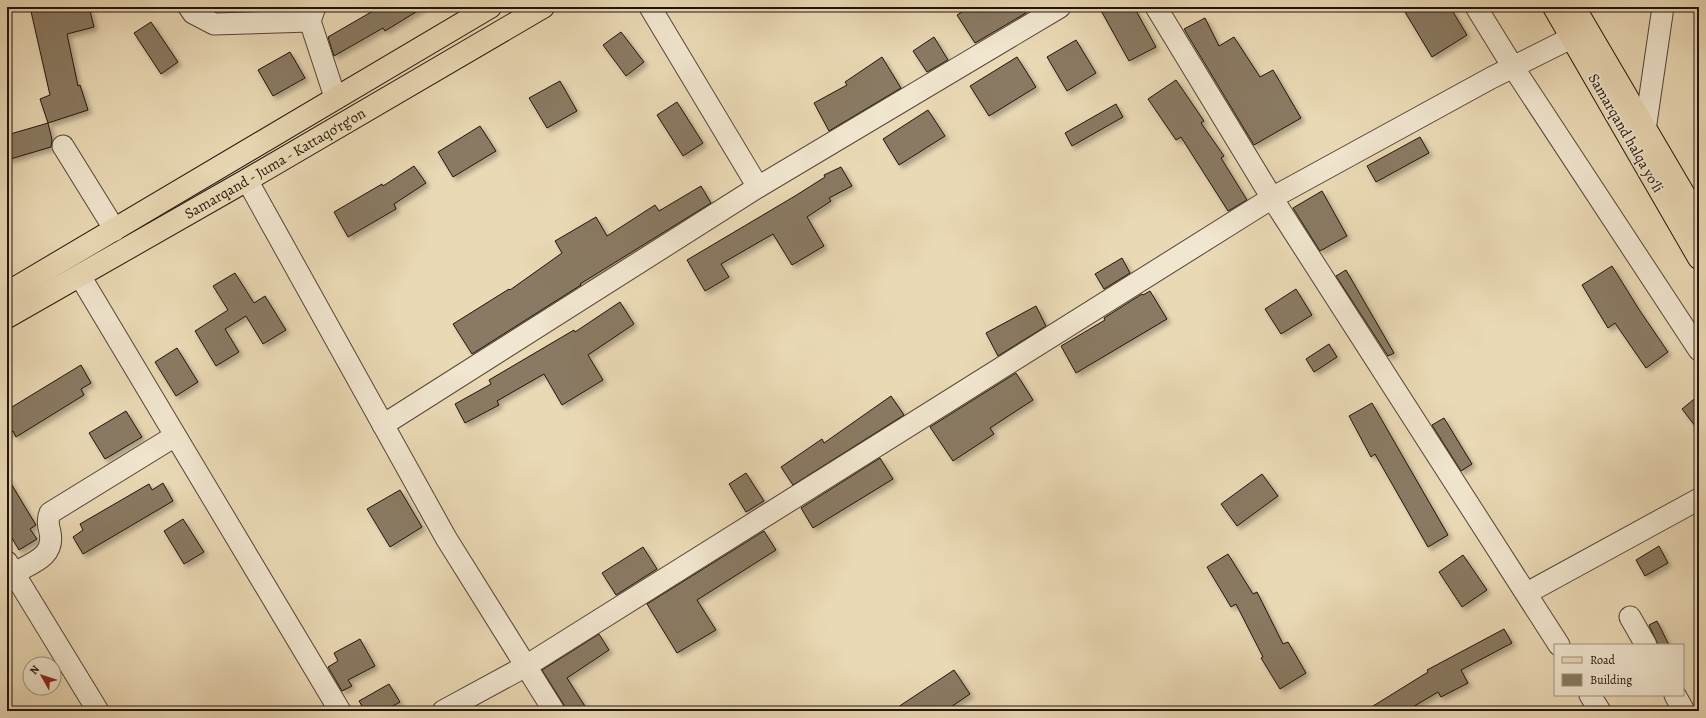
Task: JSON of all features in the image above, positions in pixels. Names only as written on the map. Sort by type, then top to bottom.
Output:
[{"type":"main road","name":"Samarqand - Juma - Kattaqo‘rg‘on","points":[[10,286],[115,230],[335,97],[490,7]]},
{"type":"main road","name":"Samarqand - Juma - Kattaqo‘rg‘on","points":[[7,317],[247,180],[543,7]]},
{"type":"main road","name":"Samarqand halqa yoʻli","points":[[1554,7],[1579,34],[1645,130],[1699,220]]},
{"type":"main road","name":"Samarqand halqa yoʻli","points":[[1574,7],[1579,34],[1699,258]]},
{"type":"street","points":[[189,7],[193,13],[214,24],[312,14],[335,97]]},
{"type":"street","points":[[650,7],[758,187]]},
{"type":"street","points":[[383,425],[758,187],[1060,7]]},
{"type":"street","points":[[1156,7],[1272,198],[1528,593],[1559,644]]},
{"type":"street","points":[[1476,7],[1513,67],[1699,350]]},
{"type":"street","points":[[1645,130],[1663,7]]},
{"type":"street","points":[[443,711],[526,666],[1272,198],[1513,67],[1579,34]]},
{"type":"street","points":[[63,146],[115,230]]},
{"type":"street","points":[[247,180],[446,538],[554,711]]},
{"type":"street","points":[[80,276],[340,711]]},
{"type":"street","points":[[98,711],[10,568],[43,556],[49,550],[52,542],[48,525],[48,517],[50,513],[175,436]]},
{"type":"street","points":[[1528,593],[1699,499]]},
{"type":"street","points":[[1630,617],[1645,644]]},
{"type":"street","points":[[1675,696],[1684,711]]},
{"type":"building","points":[[30,7],[89,7],[94,27],[67,34],[78,86],[80,85],[88,110],[48,123],[40,99],[50,95]]},
{"type":"building","points":[[370,7],[424,7],[385,31],[383,28],[334,56],[328,37],[373,11]]},
{"type":"building","points":[[970,7],[1022,7],[1026,13],[975,43],[957,15]]},
{"type":"building","points":[[1099,7],[1134,7],[1156,47],[1129,61]]},
{"type":"building","points":[[1402,7],[1450,7],[1467,35],[1432,57]]},
{"type":"building","points":[[1205,18],[1219,46],[1234,37],[1260,77],[1273,70],[1301,118],[1254,145],[1184,29]]},
{"type":"building","points":[[151,22],[178,62],[161,74],[134,33]]},
{"type":"building","points":[[621,32],[644,62],[626,76],[603,45]]},
{"type":"building","points":[[934,37],[948,60],[927,72],[913,51]]},
{"type":"building","points":[[1076,40],[1096,73],[1067,91],[1047,57]]},
{"type":"building","points":[[290,52],[305,78],[273,96],[258,70]]},
{"type":"building","points":[[882,57],[901,88],[829,131],[814,103],[847,85],[845,82]]},
{"type":"building","points":[[1017,57],[1036,87],[989,116],[970,86]]},
{"type":"building","points":[[1176,80],[1204,121],[1201,123],[1224,156],[1221,158],[1247,200],[1228,211],[1181,137],[1176,140],[1148,99]]},
{"type":"building","points":[[560,81],[577,111],[547,128],[529,98]]},
{"type":"building","points":[[677,102],[703,143],[683,156],[657,115]]},
{"type":"building","points":[[1116,104],[1123,117],[1072,146],[1065,133]]},
{"type":"building","points":[[928,110],[945,136],[899,165],[883,139]]},
{"type":"building","points":[[48,123],[52,140],[51,147],[7,160],[7,135]]},
{"type":"building","points":[[480,126],[496,151],[453,177],[438,152]]},
{"type":"building","points":[[1420,137],[1429,153],[1376,182],[1367,166]]},
{"type":"building","points":[[414,166],[426,183],[394,204],[396,209],[348,237],[334,212],[382,184],[383,186]]},
{"type":"building","points":[[841,167],[852,186],[829,198],[831,201],[807,217],[824,246],[792,265],[773,234],[721,264],[729,277],[705,291],[687,260],[795,196],[825,177],[824,175]]},
{"type":"building","points":[[701,186],[711,203],[580,284],[581,285],[472,354],[453,324],[509,289],[510,290],[562,253],[555,241],[596,217],[607,236],[655,205],[659,211]]},
{"type":"building","points":[[1322,191],[1347,236],[1320,251],[1293,208]]},
{"type":"building","points":[[1122,258],[1130,273],[1104,289],[1095,274]]},
{"type":"building","points":[[1612,266],[1668,352],[1646,368],[1615,323],[1608,328],[1582,285]]},
{"type":"building","points":[[1346,270],[1394,353],[1388,356],[1336,276]]},
{"type":"building","points":[[235,273],[254,303],[265,296],[286,330],[263,344],[246,316],[225,329],[239,352],[216,366],[195,331],[228,310],[213,286]]},
{"type":"building","points":[[1296,289],[1312,315],[1281,334],[1265,309]]},
{"type":"building","points":[[1150,291],[1167,319],[1076,373],[1061,346],[1105,320],[1104,318],[1142,294],[1143,295]]},
{"type":"building","points":[[620,302],[634,324],[588,355],[603,380],[562,405],[544,374],[497,401],[499,405],[465,423],[455,404],[491,384],[489,380],[574,330],[575,332]]},
{"type":"building","points":[[1036,306],[1046,326],[998,356],[986,333]]},
{"type":"building","points":[[1329,344],[1337,357],[1314,372],[1306,359]]},
{"type":"building","points":[[177,348],[198,382],[176,396],[155,362]]},
{"type":"building","points":[[81,365],[91,383],[81,389],[84,395],[16,437],[13,431],[7,434],[7,410]]},
{"type":"building","points":[[1016,373],[1033,400],[990,428],[994,434],[953,461],[930,427]]},
{"type":"building","points":[[1699,395],[1699,431],[1682,409]]},
{"type":"building","points":[[891,396],[904,415],[793,485],[781,467],[822,439],[824,443]]},
{"type":"building","points":[[1372,403],[1448,535],[1428,547],[1375,454],[1371,457],[1349,416]]},
{"type":"building","points":[[126,411],[142,437],[105,459],[89,433]]},
{"type":"building","points":[[1444,418],[1472,464],[1461,471],[1432,425]]},
{"type":"building","points":[[880,458],[893,479],[813,528],[801,508]]},
{"type":"building","points":[[746,473],[764,501],[746,512],[729,484]]},
{"type":"building","points":[[1262,474],[1278,496],[1237,526],[1221,504]]},
{"type":"building","points":[[7,477],[36,525],[30,529],[37,539],[19,550],[7,530]]},
{"type":"building","points":[[163,483],[173,501],[83,554],[73,537],[83,530],[80,524],[149,484],[152,490]]},
{"type":"building","points":[[400,490],[422,527],[390,547],[367,509]]},
{"type":"building","points":[[183,519],[204,552],[184,564],[164,531]]},
{"type":"building","points":[[764,531],[776,550],[697,600],[716,630],[677,653],[647,604]]},
{"type":"building","points":[[1659,546],[1668,563],[1645,576],[1636,560]]},
{"type":"building","points":[[643,547],[657,569],[616,595],[602,573]]},
{"type":"building","points":[[1228,554],[1253,594],[1257,592],[1283,644],[1288,642],[1306,673],[1280,689],[1261,658],[1263,657],[1236,604],[1231,607],[1207,567]]},
{"type":"building","points":[[1463,555],[1487,590],[1462,607],[1439,572]]},
{"type":"building","points":[[1657,621],[1668,644],[1658,644],[1649,625]]},
{"type":"building","points":[[1504,629],[1512,643],[1461,670],[1468,683],[1441,697],[1438,692],[1406,711],[1365,711],[1428,672],[1427,670]]},
{"type":"building","points":[[599,634],[609,650],[567,678],[588,711],[566,711],[564,705],[542,670]]},
{"type":"building","points":[[360,639],[375,666],[348,680],[352,686],[342,691],[328,667],[338,661],[334,653]]},
{"type":"building","points":[[954,670],[970,694],[945,711],[892,711]]},
{"type":"building","points":[[389,684],[400,702],[384,711],[365,711],[359,701]]}]
